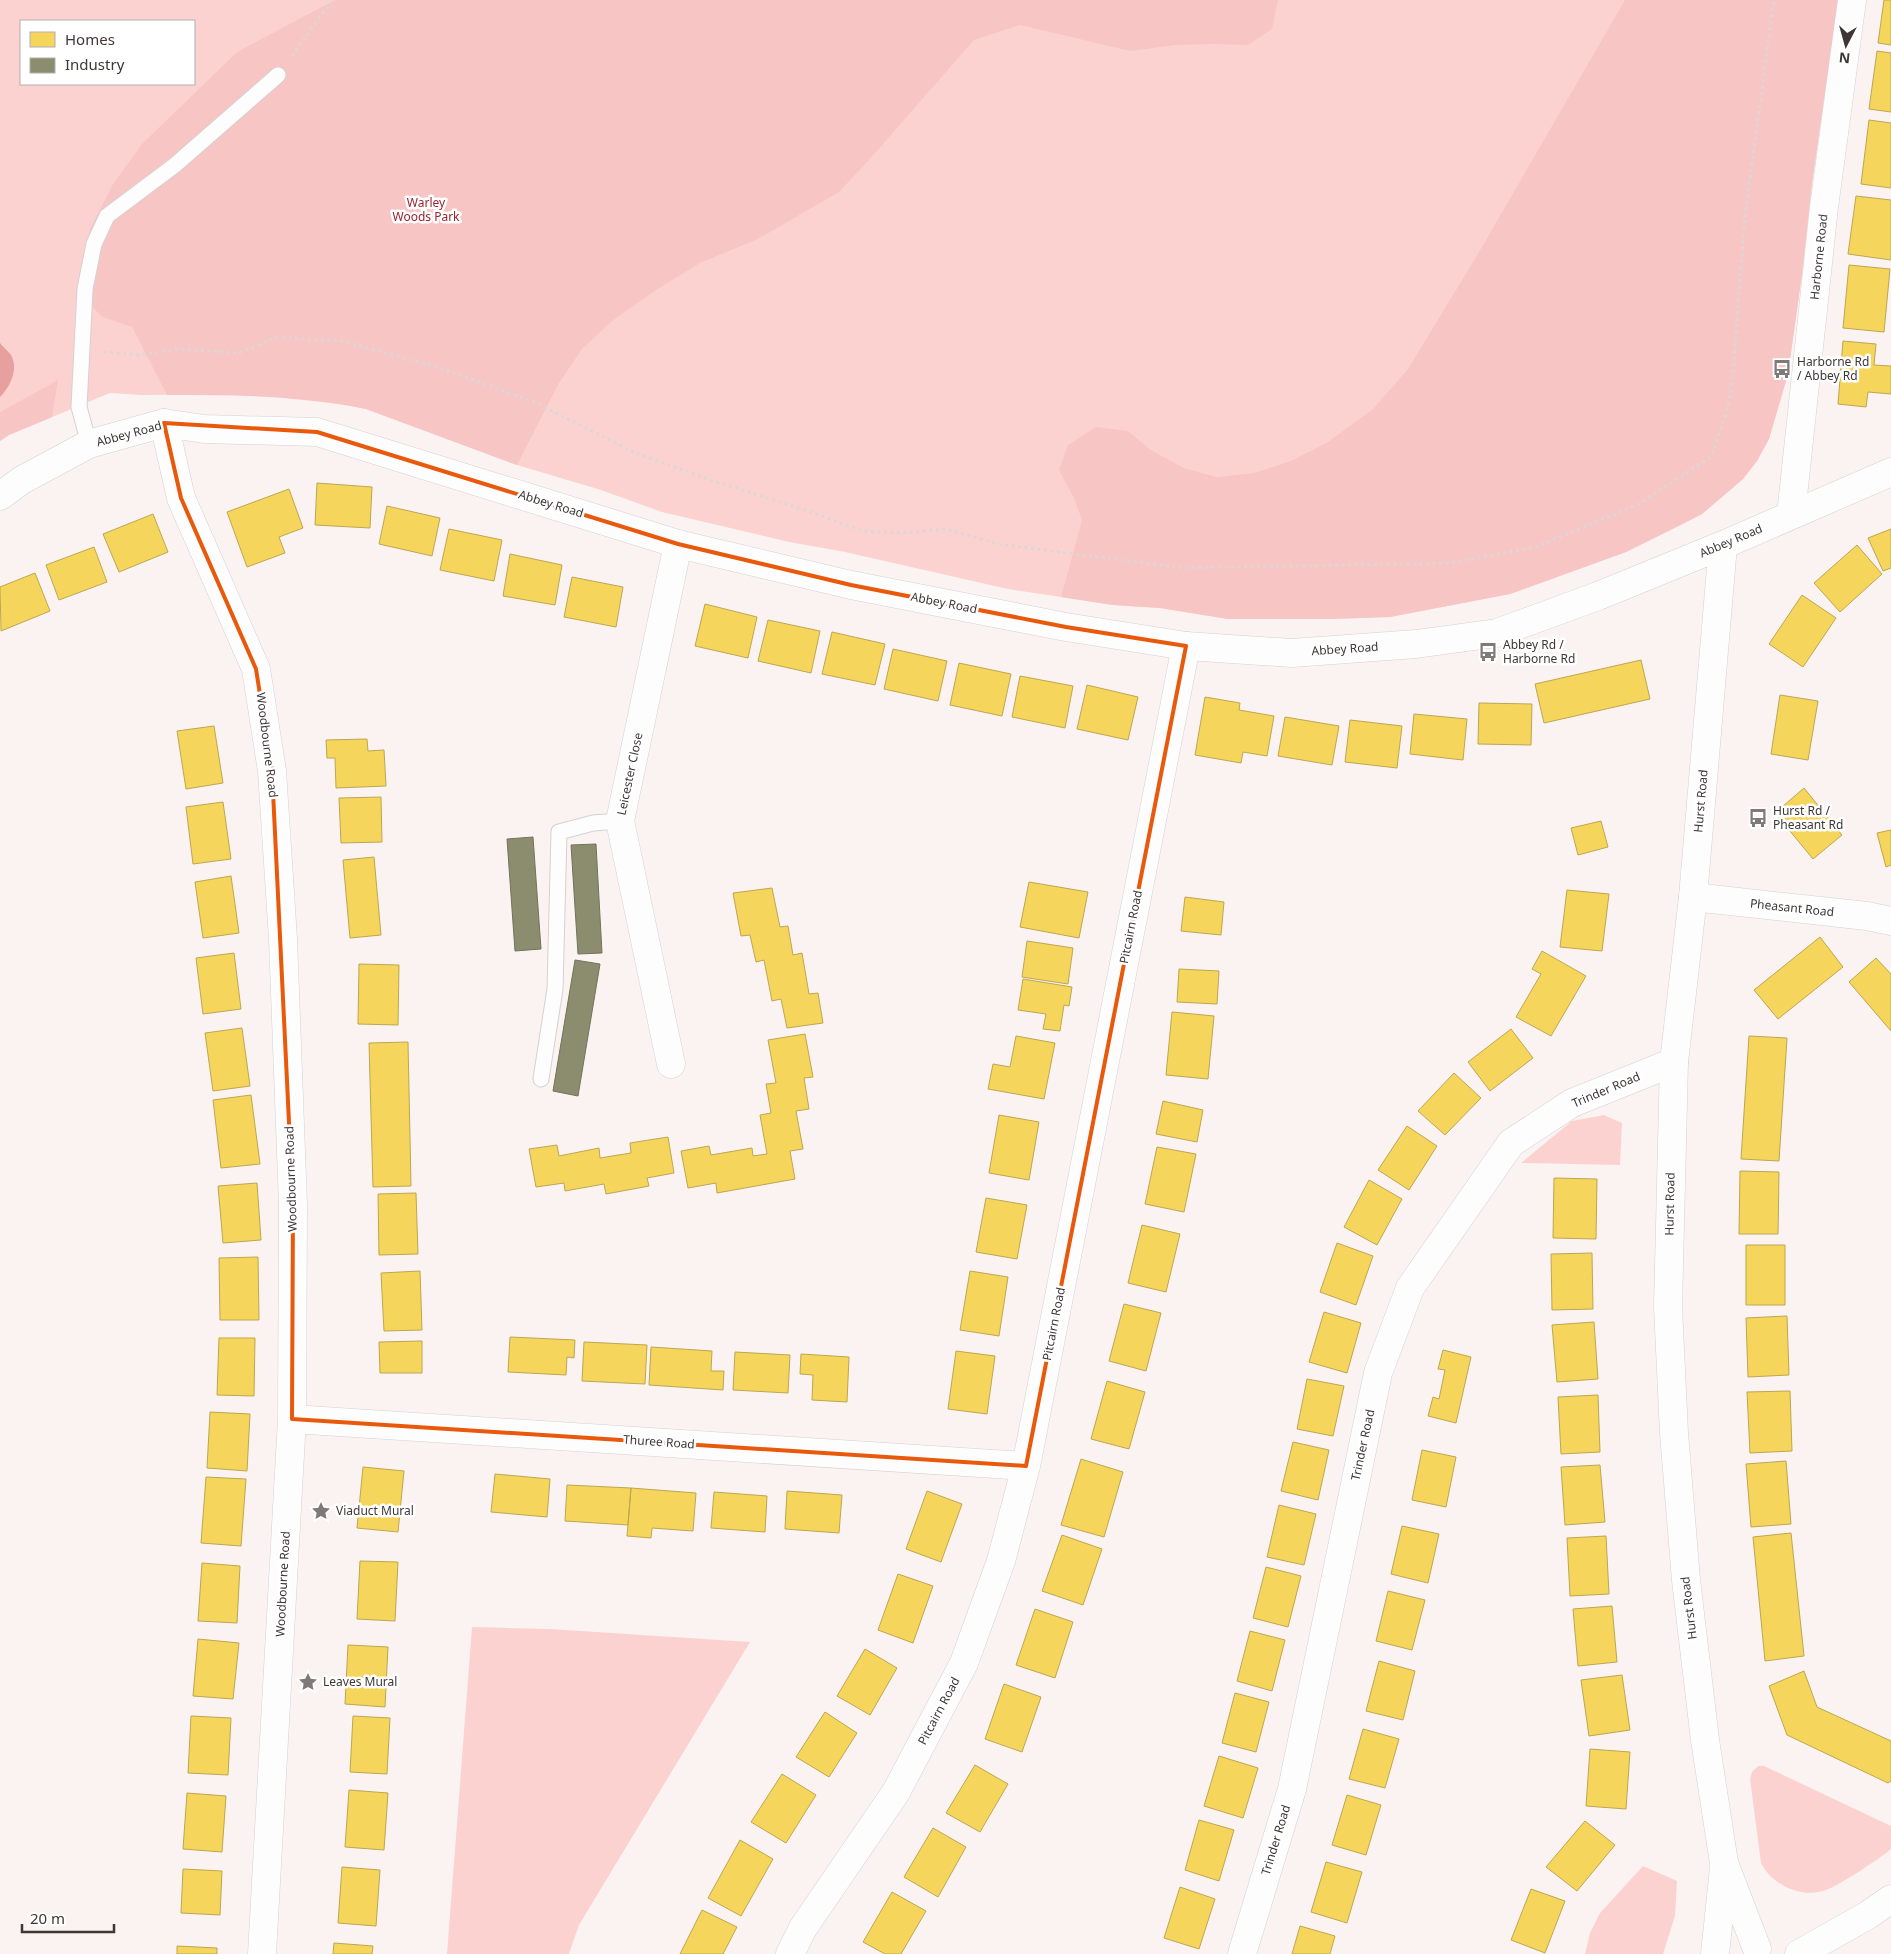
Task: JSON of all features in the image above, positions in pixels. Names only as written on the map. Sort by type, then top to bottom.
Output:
[{"type":"street","name":"Harborne Road","points":[[1791,515],[1824,207],[1852,0]]},
{"type":"street","name":"Abbey Road","points":[[0,496],[22,480],[89,444],[164,423],[204,429],[317,432],[678,544],[851,585],[1066,627],[1186,646],[1292,653],[1416,644],[1497,633],[1598,596],[1723,545],[1891,472]]},
{"type":"street","name":"Woodbourne Road","points":[[164,423],[181,498],[256,669],[272,771],[283,939],[293,1205],[292,1419],[262,1954]]},
{"type":"street","name":"Leicester Close","points":[[671,1064],[620,821],[678,544]]},
{"type":"street","name":"Hurst Road","points":[[1715,1954],[1724,1863],[1686,1580],[1674,1433],[1668,1307],[1674,1062],[1693,897],[1723,545]]},
{"type":"street","name":"Pitcairn Road","points":[[790,1954],[803,1928],[896,1792],[964,1663],[1001,1561],[1026,1466],[1186,646]]},
{"type":"street","name":"Pheasant Road","points":[[1693,897],[1867,916],[1891,921]]},
{"type":"street","name":"Trinder Road","points":[[1242,1954],[1292,1789],[1378,1373],[1410,1288],[1511,1143],[1572,1103],[1674,1062]]},
{"type":"street","name":"Thuree Road","points":[[292,1419],[1026,1466]]},
{"type":"street","name":"Hurst Road","points":[[1724,1863],[1764,1952]]},
{"type":"street","points":[[1799,1954],[1868,1915],[1891,1899]]},
{"type":"street","points":[[1839,1954],[1868,1915]]},
{"type":"street","points":[[1725,1954],[1740,1949],[1764,1952]]},
{"type":"lane","points":[[89,444],[79,407],[81,351],[86,289],[94,244],[107,216],[175,165],[278,75]]},
{"type":"lane","points":[[540,1079],[555,989],[560,832],[593,824],[620,821]]},
{"type":"path","points":[[278,75],[313,29],[332,0]]},
{"type":"path","points":[[81,351],[140,355],[179,349],[239,353],[277,337],[343,341],[440,368],[532,401],[636,453],[863,531],[900,533],[946,529],[998,544],[1184,568],[1451,563],[1535,547],[1637,505],[1711,457],[1726,414],[1732,386],[1745,216],[1774,0]]},
{"type":"highlighted area","points":[[164,423],[317,432],[678,544],[851,585],[1066,627],[1186,646],[1026,1466],[292,1419],[293,1205],[272,771],[256,669],[181,498]]},
{"type":"green space","points":[[0,0],[1838,0],[1812,183],[1788,374],[1769,439],[1757,461],[1743,479],[1702,514],[1626,552],[1510,594],[1390,617],[1228,619],[1160,608],[1113,605],[1008,589],[845,552],[789,542],[662,512],[601,490],[517,465],[366,409],[340,404],[274,397],[221,394],[141,395],[110,393],[9,435],[0,441]]},
{"type":"green space","name":"Warley Woods Park","points":[[335,0],[1278,0],[1272,29],[1248,45],[1176,45],[1130,51],[1020,25],[974,40],[839,192],[758,239],[700,263],[653,292],[611,322],[582,349],[559,383],[517,465],[366,409],[341,404],[292,398],[167,395],[132,327],[102,317],[79,292],[90,229],[113,184],[142,144],[237,52]]},
{"type":"green space","points":[[1625,0],[1838,0],[1812,183],[1788,374],[1769,439],[1757,461],[1743,479],[1702,514],[1626,552],[1510,594],[1390,617],[1228,619],[1160,608],[1113,605],[1061,597],[1082,520],[1074,498],[1059,470],[1068,445],[1096,427],[1128,431],[1151,450],[1184,468],[1217,477],[1254,473],[1291,461],[1328,442],[1373,409],[1408,369],[1479,252]]},
{"type":"green space","points":[[58,380],[52,417],[9,435],[0,441],[0,412]]},
{"type":"green space","points":[[1604,1115],[1622,1123],[1620,1165],[1521,1163],[1572,1121]]},
{"type":"green space","points":[[472,1627],[550,1629],[750,1642],[579,1925],[569,1954],[447,1954]]},
{"type":"green space","points":[[1758,1766],[1764,1766],[1891,1826],[1891,1849],[1840,1883],[1826,1890],[1807,1893],[1780,1884],[1772,1878],[1761,1863],[1750,1779],[1752,1772]]},
{"type":"green space","points":[[1643,1866],[1677,1881],[1675,1916],[1663,1954],[1585,1954],[1590,1933],[1600,1913]]},
{"type":"shaded area","points":[[0,343],[11,355],[14,372],[10,383],[0,397]]},
{"type":"building: Homes","points":[[1884,0],[1891,0],[1891,45],[1878,43]]},
{"type":"building: Homes","points":[[1877,51],[1891,53],[1891,112],[1869,109]]},
{"type":"building: Homes","points":[[1869,120],[1891,123],[1891,188],[1861,184]]},
{"type":"building: Homes","points":[[1856,196],[1891,200],[1891,260],[1848,254]]},
{"type":"building: Homes","points":[[1849,265],[1890,269],[1884,332],[1843,328]]},
{"type":"building: Homes","points":[[1843,341],[1876,344],[1874,365],[1891,366],[1891,394],[1868,392],[1866,407],[1838,404]]},
{"type":"building: Homes","points":[[317,483],[372,487],[370,528],[315,525]]},
{"type":"building: Homes","points":[[289,489],[303,528],[279,537],[285,553],[247,567],[227,512]]},
{"type":"building: Homes","points":[[387,506],[440,518],[432,556],[379,544]]},
{"type":"building: Homes","points":[[153,514],[168,552],[119,572],[103,534]]},
{"type":"building: Homes","points":[[449,529],[502,540],[494,581],[440,570]]},
{"type":"building: Homes","points":[[1891,529],[1891,568],[1883,571],[1868,538]]},
{"type":"building: Homes","points":[[1857,545],[1882,574],[1840,612],[1814,583]]},
{"type":"building: Homes","points":[[94,547],[107,582],[59,600],[46,565]]},
{"type":"building: Homes","points":[[510,554],[562,565],[555,605],[503,596]]},
{"type":"building: Homes","points":[[35,573],[50,611],[1,631],[0,587]]},
{"type":"building: Homes","points":[[572,577],[623,587],[616,627],[564,617]]},
{"type":"building: Homes","points":[[1802,595],[1836,618],[1803,667],[1769,644]]},
{"type":"building: Homes","points":[[705,604],[757,617],[748,658],[695,646]]},
{"type":"building: Homes","points":[[768,620],[820,631],[811,673],[758,661]]},
{"type":"building: Homes","points":[[832,632],[885,644],[875,685],[822,674]]},
{"type":"building: Homes","points":[[893,649],[947,661],[938,701],[884,689]]},
{"type":"building: Homes","points":[[1641,660],[1650,699],[1544,723],[1535,684]]},
{"type":"building: Homes","points":[[959,663],[1011,674],[1002,716],[950,705]]},
{"type":"building: Homes","points":[[1020,676],[1073,686],[1065,728],[1012,717]]},
{"type":"building: Homes","points":[[1087,685],[1138,697],[1128,740],[1077,729]]},
{"type":"building: Homes","points":[[1780,695],[1818,701],[1808,760],[1771,754]]},
{"type":"building: Homes","points":[[1205,697],[1240,703],[1239,710],[1274,716],[1267,756],[1243,752],[1241,763],[1195,755]]},
{"type":"building: Homes","points":[[1479,703],[1532,704],[1531,745],[1478,744]]},
{"type":"building: Homes","points":[[1414,714],[1467,719],[1463,760],[1410,754]]},
{"type":"building: Homes","points":[[1285,717],[1339,726],[1332,765],[1278,756]]},
{"type":"building: Homes","points":[[1350,720],[1402,726],[1397,768],[1345,762]]},
{"type":"building: Homes","points":[[214,726],[223,783],[186,789],[177,731]]},
{"type":"building: Homes","points":[[367,739],[368,751],[384,750],[386,786],[336,788],[335,758],[327,758],[326,740]]},
{"type":"building: Homes","points":[[1804,788],[1842,835],[1813,859],[1775,813]]},
{"type":"building: Homes","points":[[381,797],[382,842],[341,843],[339,798]]},
{"type":"building: Homes","points":[[223,802],[231,859],[193,864],[186,807]]},
{"type":"building: Homes","points":[[1601,821],[1608,847],[1578,855],[1571,828]]},
{"type":"building: Homes","points":[[1891,830],[1891,865],[1886,867],[1877,833]]},
{"type":"building: Homes","points":[[374,857],[381,935],[350,938],[343,860]]},
{"type":"building: Homes","points":[[231,876],[239,933],[203,938],[195,882]]},
{"type":"building: Homes","points":[[1029,882],[1088,892],[1079,938],[1020,927]]},
{"type":"building: Homes","points":[[772,888],[780,927],[788,926],[793,955],[802,953],[809,994],[818,993],[823,1023],[787,1028],[781,999],[772,1001],[764,960],[756,962],[750,935],[741,936],[733,893]]},
{"type":"building: Homes","points":[[1567,890],[1609,894],[1602,951],[1560,947]]},
{"type":"building: Homes","points":[[1185,897],[1224,902],[1221,935],[1181,931]]},
{"type":"building: Homes","points":[[1820,937],[1843,967],[1778,1019],[1754,990]]},
{"type":"building: Homes","points":[[1027,941],[1073,948],[1068,984],[1022,977]]},
{"type":"building: Homes","points":[[1542,951],[1586,976],[1551,1036],[1516,1017],[1541,974],[1532,969]]},
{"type":"building: Homes","points":[[234,953],[241,1009],[203,1014],[196,958]]},
{"type":"building: Homes","points":[[1876,958],[1891,974],[1891,1031],[1849,982]]},
{"type":"building: Homes","points":[[359,964],[399,965],[398,1025],[358,1024]]},
{"type":"building: Homes","points":[[1179,969],[1219,971],[1217,1004],[1177,1002]]},
{"type":"building: Homes","points":[[1023,979],[1072,987],[1069,1006],[1064,1005],[1060,1031],[1043,1029],[1046,1014],[1018,1010]]},
{"type":"building: Homes","points":[[1172,1012],[1214,1016],[1208,1079],[1166,1075]]},
{"type":"building: Homes","points":[[242,1028],[250,1086],[213,1091],[205,1033]]},
{"type":"building: Homes","points":[[1511,1029],[1533,1058],[1490,1091],[1468,1062]]},
{"type":"building: Homes","points":[[805,1034],[813,1077],[804,1078],[809,1109],[796,1111],[803,1149],[790,1151],[795,1179],[717,1193],[716,1183],[688,1188],[681,1151],[709,1146],[711,1155],[752,1148],[753,1156],[767,1154],[760,1115],[771,1113],[766,1084],[776,1083],[768,1040]]},
{"type":"building: Homes","points":[[1016,1036],[1055,1043],[1044,1099],[988,1089],[993,1064],[1010,1067]]},
{"type":"building: Homes","points":[[1749,1036],[1787,1038],[1779,1161],[1741,1159]]},
{"type":"building: Homes","points":[[408,1042],[411,1186],[373,1187],[369,1043]]},
{"type":"building: Homes","points":[[1454,1073],[1481,1098],[1445,1135],[1418,1111]]},
{"type":"building: Homes","points":[[251,1095],[260,1164],[221,1168],[213,1100]]},
{"type":"building: Homes","points":[[1163,1101],[1203,1110],[1197,1142],[1156,1134]]},
{"type":"building: Homes","points":[[999,1115],[1039,1122],[1029,1180],[989,1173]]},
{"type":"building: Homes","points":[[1407,1126],[1437,1146],[1409,1190],[1378,1170]]},
{"type":"building: Homes","points":[[668,1137],[674,1173],[647,1178],[649,1186],[606,1194],[604,1184],[565,1191],[564,1183],[536,1187],[529,1149],[557,1145],[559,1156],[599,1148],[600,1158],[631,1153],[630,1143]]},
{"type":"building: Homes","points":[[1157,1147],[1196,1154],[1184,1212],[1145,1204]]},
{"type":"building: Homes","points":[[1740,1171],[1779,1172],[1778,1234],[1739,1234]]},
{"type":"building: Homes","points":[[1554,1178],[1597,1179],[1596,1239],[1553,1238]]},
{"type":"building: Homes","points":[[1369,1180],[1402,1199],[1377,1245],[1344,1227]]},
{"type":"building: Homes","points":[[257,1183],[261,1240],[223,1243],[218,1186]]},
{"type":"building: Homes","points":[[416,1193],[418,1254],[379,1255],[378,1194]]},
{"type":"building: Homes","points":[[986,1198],[1027,1205],[1017,1259],[976,1252]]},
{"type":"building: Homes","points":[[1142,1225],[1180,1234],[1166,1292],[1128,1283]]},
{"type":"building: Homes","points":[[1337,1243],[1373,1256],[1356,1305],[1320,1292]]},
{"type":"building: Homes","points":[[1746,1245],[1785,1245],[1785,1305],[1746,1305]]},
{"type":"building: Homes","points":[[1592,1253],[1593,1309],[1552,1310],[1551,1254]]},
{"type":"building: Homes","points":[[258,1257],[259,1320],[220,1320],[219,1258]]},
{"type":"building: Homes","points":[[420,1271],[422,1330],[384,1331],[381,1273]]},
{"type":"building: Homes","points":[[970,1271],[1008,1277],[999,1336],[960,1330]]},
{"type":"building: Homes","points":[[1124,1304],[1161,1313],[1146,1371],[1109,1361]]},
{"type":"building: Homes","points":[[1324,1312],[1361,1323],[1347,1373],[1309,1362]]},
{"type":"building: Homes","points":[[1787,1316],[1789,1375],[1748,1377],[1746,1318]]},
{"type":"building: Homes","points":[[1594,1322],[1598,1379],[1557,1382],[1552,1325]]},
{"type":"building: Homes","points":[[510,1337],[575,1340],[574,1358],[567,1357],[566,1375],[508,1372]]},
{"type":"building: Homes","points":[[219,1338],[255,1338],[254,1396],[217,1395]]},
{"type":"building: Homes","points":[[422,1341],[422,1373],[380,1373],[379,1342]]},
{"type":"building: Homes","points":[[584,1342],[647,1345],[645,1384],[582,1381]]},
{"type":"building: Homes","points":[[651,1347],[712,1351],[711,1371],[724,1371],[723,1390],[649,1385]]},
{"type":"building: Homes","points":[[1443,1350],[1471,1357],[1456,1423],[1428,1416],[1433,1397],[1439,1399],[1445,1370],[1438,1369]]},
{"type":"building: Homes","points":[[956,1351],[995,1356],[987,1414],[948,1409]]},
{"type":"building: Homes","points":[[735,1352],[790,1355],[788,1393],[733,1390]]},
{"type":"building: Homes","points":[[801,1354],[849,1357],[847,1402],[812,1400],[813,1375],[800,1374]]},
{"type":"building: Homes","points":[[1307,1379],[1344,1386],[1333,1436],[1297,1429]]},
{"type":"building: Homes","points":[[1107,1381],[1145,1392],[1129,1449],[1091,1439]]},
{"type":"building: Homes","points":[[1790,1391],[1792,1451],[1750,1453],[1747,1392]]},
{"type":"building: Homes","points":[[1598,1395],[1600,1452],[1561,1454],[1558,1397]]},
{"type":"building: Homes","points":[[210,1412],[250,1414],[247,1471],[207,1468]]},
{"type":"building: Homes","points":[[1293,1442],[1329,1450],[1318,1500],[1281,1491]]},
{"type":"building: Homes","points":[[1422,1450],[1456,1457],[1446,1507],[1412,1500]]},
{"type":"building: Homes","points":[[1081,1459],[1123,1472],[1104,1537],[1061,1525]]},
{"type":"building: Homes","points":[[1786,1461],[1791,1524],[1751,1527],[1746,1464]]},
{"type":"building: Homes","points":[[1600,1465],[1605,1522],[1565,1525],[1561,1467]]},
{"type":"building: Homes","points":[[363,1467],[404,1471],[398,1532],[357,1528]]},
{"type":"building: Homes","points":[[495,1474],[550,1479],[547,1517],[491,1512]]},
{"type":"building: Homes","points":[[206,1477],[246,1479],[241,1546],[201,1543]]},
{"type":"building: Homes","points":[[567,1485],[631,1488],[628,1525],[565,1521]]},
{"type":"building: Homes","points":[[631,1488],[696,1493],[693,1531],[652,1528],[651,1538],[627,1536]]},
{"type":"building: Homes","points":[[787,1491],[842,1495],[839,1533],[785,1529]]},
{"type":"building: Homes","points":[[927,1491],[962,1504],[941,1562],[906,1549]]},
{"type":"building: Homes","points":[[714,1492],[767,1496],[765,1532],[711,1528]]},
{"type":"building: Homes","points":[[1279,1505],[1316,1514],[1304,1565],[1267,1557]]},
{"type":"building: Homes","points":[[1402,1526],[1439,1534],[1428,1583],[1391,1574]]},
{"type":"building: Homes","points":[[1791,1533],[1804,1656],[1765,1661],[1753,1537]]},
{"type":"building: Homes","points":[[1062,1535],[1102,1549],[1083,1605],[1042,1591]]},
{"type":"building: Homes","points":[[1606,1536],[1609,1594],[1570,1596],[1567,1538]]},
{"type":"building: Homes","points":[[360,1561],[398,1562],[395,1621],[357,1619]]},
{"type":"building: Homes","points":[[202,1563],[240,1566],[237,1623],[198,1621]]},
{"type":"building: Homes","points":[[1266,1567],[1301,1576],[1288,1627],[1253,1618]]},
{"type":"building: Homes","points":[[898,1574],[933,1586],[913,1643],[878,1630]]},
{"type":"building: Homes","points":[[1388,1591],[1425,1600],[1412,1650],[1376,1641]]},
{"type":"building: Homes","points":[[1612,1606],[1617,1662],[1578,1666],[1573,1609]]},
{"type":"building: Homes","points":[[1035,1609],[1073,1622],[1055,1678],[1016,1665]]},
{"type":"building: Homes","points":[[1250,1631],[1285,1640],[1272,1691],[1237,1681]]},
{"type":"building: Homes","points":[[198,1639],[239,1643],[233,1699],[193,1696]]},
{"type":"building: Homes","points":[[348,1645],[388,1647],[385,1707],[345,1704]]},
{"type":"building: Homes","points":[[865,1649],[897,1668],[870,1715],[837,1696]]},
{"type":"building: Homes","points":[[1379,1661],[1415,1671],[1403,1720],[1366,1711]]},
{"type":"building: Homes","points":[[1804,1671],[1817,1707],[1891,1741],[1891,1781],[1888,1783],[1787,1735],[1769,1686]]},
{"type":"building: Homes","points":[[1622,1675],[1630,1730],[1589,1736],[1581,1680]]},
{"type":"building: Homes","points":[[1004,1684],[1041,1697],[1022,1752],[985,1739]]},
{"type":"building: Homes","points":[[1235,1693],[1269,1702],[1256,1752],[1222,1743]]},
{"type":"building: Homes","points":[[825,1712],[857,1733],[829,1777],[796,1757]]},
{"type":"building: Homes","points":[[191,1716],[231,1718],[228,1775],[188,1773]]},
{"type":"building: Homes","points":[[353,1716],[390,1718],[387,1774],[350,1772]]},
{"type":"building: Homes","points":[[1363,1729],[1399,1739],[1385,1788],[1349,1779]]},
{"type":"building: Homes","points":[[1590,1749],[1630,1752],[1626,1809],[1586,1806]]},
{"type":"building: Homes","points":[[1219,1756],[1258,1768],[1243,1818],[1204,1806]]},
{"type":"building: Homes","points":[[975,1765],[1008,1784],[980,1832],[946,1813]]},
{"type":"building: Homes","points":[[782,1774],[816,1795],[786,1843],[751,1822]]},
{"type":"building: Homes","points":[[349,1790],[388,1793],[384,1850],[345,1847]]},
{"type":"building: Homes","points":[[187,1793],[226,1796],[222,1852],[183,1849]]},
{"type":"building: Homes","points":[[1347,1795],[1381,1805],[1366,1855],[1332,1845]]},
{"type":"building: Homes","points":[[1199,1820],[1234,1830],[1219,1881],[1185,1870]]},
{"type":"building: Homes","points":[[1585,1821],[1615,1845],[1577,1891],[1546,1867]]},
{"type":"building: Homes","points":[[933,1828],[966,1847],[938,1897],[904,1877]]},
{"type":"building: Homes","points":[[740,1840],[773,1859],[741,1916],[708,1898]]},
{"type":"building: Homes","points":[[1326,1862],[1362,1872],[1347,1923],[1311,1912]]},
{"type":"building: Homes","points":[[342,1867],[380,1870],[376,1926],[338,1923]]},
{"type":"building: Homes","points":[[183,1869],[222,1871],[220,1915],[181,1913]]},
{"type":"building: Homes","points":[[1180,1887],[1215,1899],[1199,1949],[1164,1938]]},
{"type":"building: Homes","points":[[1531,1889],[1565,1901],[1545,1953],[1511,1940]]},
{"type":"building: Homes","points":[[892,1892],[926,1911],[901,1954],[885,1954],[863,1942]]},
{"type":"building: Homes","points":[[702,1910],[737,1927],[723,1954],[680,1954]]},
{"type":"building: Homes","points":[[1300,1926],[1335,1936],[1330,1954],[1292,1954]]},
{"type":"building: Homes","points":[[334,1943],[373,1946],[372,1954],[333,1954]]},
{"type":"building: Homes","points":[[177,1946],[217,1948],[217,1954],[177,1954]]},
{"type":"building: Industry","points":[[533,837],[541,949],[515,951],[507,839]]},
{"type":"building: Industry","points":[[596,844],[602,953],[578,954],[571,845]]},
{"type":"building: Industry","points":[[575,960],[600,964],[578,1096],[553,1091]]},
{"type":"place","name":"Harborne Rd / Abbey Rd","points":[[1782,369]]},
{"type":"place","name":"Abbey Rd / Harborne Rd","points":[[1488,652]]},
{"type":"place","name":"Hurst Rd / Pheasant Rd","points":[[1758,818]]},
{"type":"place","name":"Viaduct Mural","points":[[321,1511]]},
{"type":"place","name":"Leaves Mural","points":[[308,1682]]}]
